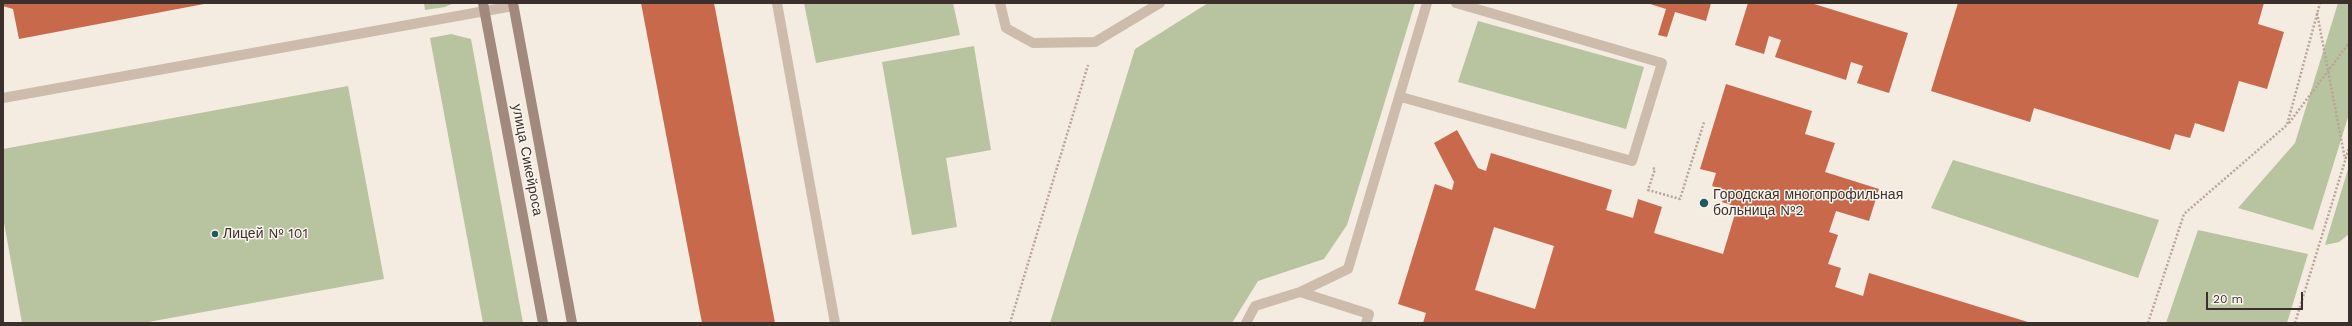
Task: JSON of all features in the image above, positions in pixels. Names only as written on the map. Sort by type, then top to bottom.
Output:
[{"type":"street","name":"улица Сикейроса","points":[[513,5],[572,323]]},
{"type":"street","name":"улица Сикейроса","points":[[484,7],[543,323]]},
{"type":"lane","points":[[777,3],[835,323]]},
{"type":"lane","points":[[1000,3],[1006,28],[1034,43],[1095,42],[1157,4]]},
{"type":"lane","points":[[1246,323],[1255,306],[1300,292],[1348,269],[1401,97],[1427,3]]},
{"type":"lane","points":[[1401,97],[1632,161],[1662,63],[1456,3]]},
{"type":"lane","points":[[3,98],[484,7],[513,5]]},
{"type":"lane","points":[[1300,292],[1369,314],[1366,323]]},
{"type":"path","points":[[2287,125],[2320,3]]},
{"type":"path","points":[[2317,12],[2346,160]]},
{"type":"path","points":[[1010,323],[1095,42]]},
{"type":"path","points":[[2148,323],[2184,214],[2287,125],[2349,43]]},
{"type":"path","points":[[1655,169],[1648,190],[1680,199],[1704,122]]},
{"type":"path","points":[[2295,323],[2349,148]]},
{"type":"green space","points":[[424,3],[454,3],[445,7],[425,10]]},
{"type":"green space","points":[[804,3],[953,3],[960,35],[816,63]]},
{"type":"green space","points":[[1208,3],[1415,3],[1347,225],[1324,259],[1258,281],[1232,323],[1050,323],[1135,49]]},
{"type":"green space","points":[[2338,3],[2349,3],[2349,114],[2313,230],[2238,208],[2295,143]]},
{"type":"green space","points":[[1478,21],[1644,67],[1626,129],[1458,82]]},
{"type":"green space","points":[[451,34],[471,39],[523,323],[483,323],[430,38]]},
{"type":"green space","points":[[974,46],[991,150],[946,158],[957,227],[912,235],[882,62]]},
{"type":"green space","name":"Лицей № 101","points":[[348,86],[384,279],[143,323],[22,323],[3,217],[3,149]]},
{"type":"green space","points":[[1953,160],[2159,220],[2138,278],[1931,208]]},
{"type":"green space","points":[[2349,166],[2349,234],[2339,242],[2325,245]]},
{"type":"green space","points":[[2198,230],[2308,254],[2287,323],[2166,323]]},
{"type":"building","points":[[3,3],[204,4],[19,39],[13,9],[3,6]]},
{"type":"building","points":[[641,3],[714,3],[775,323],[702,323]]},
{"type":"building","points":[[1647,3],[1711,3],[1706,21],[1675,12],[1667,37],[1658,35],[1666,9]]},
{"type":"building","points":[[1748,3],[1811,3],[1908,33],[1889,93],[1857,83],[1863,66],[1851,62],[1846,80],[1775,57],[1781,40],[1769,36],[1764,54],[1735,45]]},
{"type":"building","points":[[1958,3],[2264,3],[2258,24],[2284,32],[2267,89],[2239,81],[2224,132],[2195,123],[2190,138],[2175,134],[2170,150],[2034,108],[2030,122],[1931,91]]},
{"type":"building","points":[[1726,84],[1812,111],[1805,134],[1835,143],[1825,172],[1879,189],[1869,221],[1836,211],[1829,232],[1838,235],[1828,264],[1841,268],[1835,287],[1863,296],[1869,273],[2031,323],[1423,323],[1426,313],[1398,304],[1435,184],[1452,190],[1454,182],[1434,143],[1457,130],[1478,168],[1486,171],[1491,153],[1612,190],[1606,210],[1633,218],[1638,199],[1662,207],[1654,233],[1723,254],[1737,207],[1722,202],[1726,190],[1712,186],[1716,173],[1700,169]],"holes":[[[1494,227],[1554,246],[1535,309],[1475,290]]]},
{"type":"place","name":"Городская многопрофильная больница №2","points":[[1704,203]]},
{"type":"place","name":"Лицей № 101","points":[[215,234]]}]
